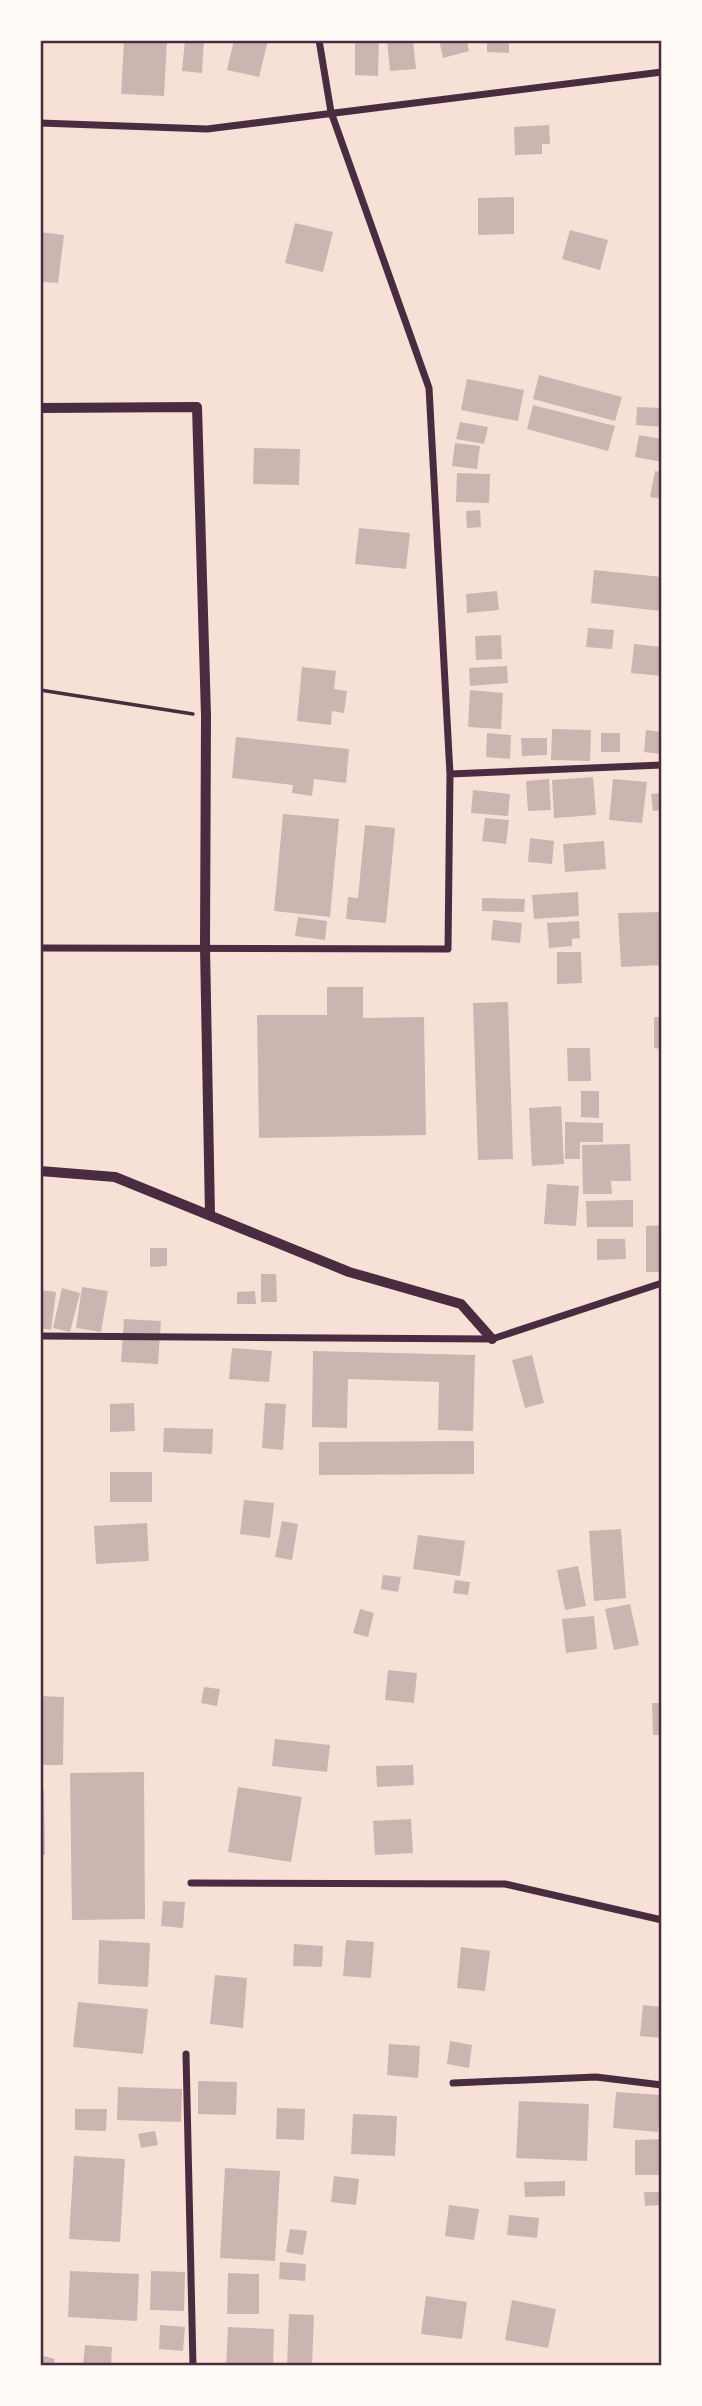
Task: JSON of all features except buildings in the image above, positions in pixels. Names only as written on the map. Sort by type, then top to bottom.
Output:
[{"type":"street","points":[[40,947],[449,949],[450,774],[429,388],[331,112],[318,40]]},
{"type":"street","points":[[40,123],[207,129],[662,72]]},
{"type":"street","points":[[40,408],[197,407],[206,716],[205,947],[210,1215]]},
{"type":"street","points":[[450,774],[662,765]]},
{"type":"street","points":[[40,1171],[115,1177],[349,1272],[461,1304],[492,1339]]},
{"type":"street","points":[[40,1336],[492,1339],[662,1283]]},
{"type":"street","points":[[191,1883],[505,1884],[662,1920]]},
{"type":"street","points":[[187,2054],[193,2366]]},
{"type":"street","points":[[453,2083],[596,2077],[662,2085]]},
{"type":"path","points":[[40,690],[206,716]]}]
